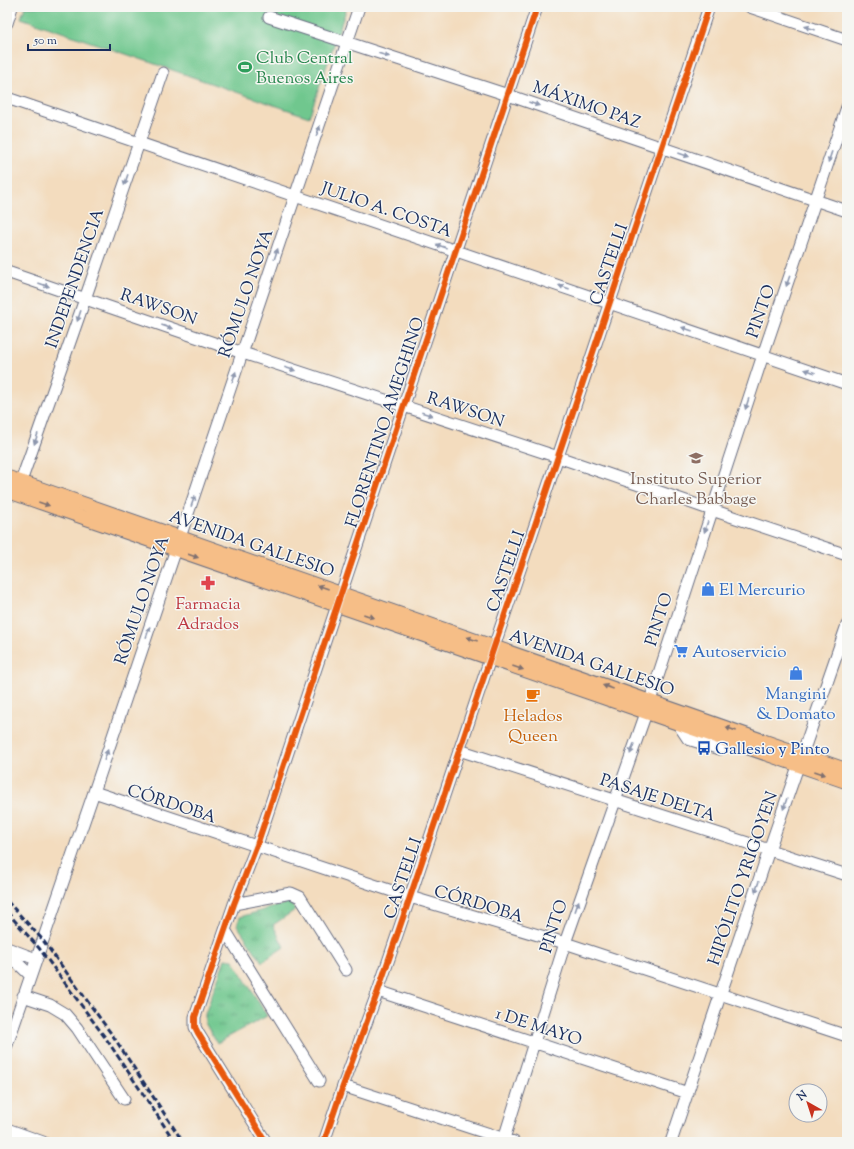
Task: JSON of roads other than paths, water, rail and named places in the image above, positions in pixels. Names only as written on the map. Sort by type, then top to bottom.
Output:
[{"type":"main road","name":"AVENIDA GALLESIO","points":[[7,477],[15,489],[801,760],[847,782]]},
{"type":"main road","name":"AVENIDA GALLESIO","points":[[647,707],[678,724],[730,742],[847,770]]},
{"type":"street","points":[[7,23],[12,7]]},
{"type":"street","name":"RÓMULO NOYA","points":[[8,1040],[94,792],[359,7]]},
{"type":"street","name":"FLORENTINO AMEGHINO","points":[[266,1142],[195,1027],[194,1017],[234,904],[257,845],[538,7]]},
{"type":"street","name":"CASTELLI","points":[[324,1142],[378,991],[460,750],[709,7]]},
{"type":"street","points":[[750,7],[847,40]]},
{"type":"street","name":"MÁXIMO PAZ","points":[[269,17],[508,95],[847,211]]},
{"type":"street","name":"INDEPENDENCIA","points":[[15,489],[85,299],[163,73]]},
{"type":"street","name":"JULIO A. COSTA","points":[[7,98],[847,384]]},
{"type":"street","name":"PINTO","points":[[507,1141],[534,1042],[565,943],[647,707],[763,355],[847,107]]},
{"type":"street","name":"RAWSON","points":[[7,272],[243,353],[558,456],[847,555]]},
{"type":"street","name":"HIPÓLITO YRIGOYEN","points":[[671,1142],[769,850],[847,625]]},
{"type":"street","name":"PASAJE DELTA","points":[[460,750],[847,875]]},
{"type":"street","name":"CÓRDOBA","points":[[94,792],[410,897],[565,943],[847,1036]]},
{"type":"street","points":[[234,904],[291,893],[300,897],[346,970]]},
{"type":"street","points":[[225,930],[319,1082]]},
{"type":"street","points":[[7,948],[36,958]]},
{"type":"street","points":[[7,953],[30,974]]},
{"type":"street","name":"1 DE MAYO","points":[[378,991],[688,1093]]},
{"type":"street","points":[[23,996],[50,1005],[65,1014],[77,1028],[124,1099]]},
{"type":"street","points":[[343,1086],[507,1141]]},
{"type":"street","points":[[7,1129],[42,1142]]},
{"type":"railway","points":[[7,901],[42,939],[113,1036],[183,1142]]},
{"type":"railway","points":[[7,912],[39,948],[107,1040],[175,1142]]},
{"type":"place","name":"Club Central Buenos Aires","points":[[245,67]]},
{"type":"place","name":"Instituto Superior Charles Babbage","points":[[696,458]]},
{"type":"place","name":"Farmacia Adrados","points":[[208,583]]},
{"type":"place","name":"El Mercurio","points":[[708,589]]},
{"type":"place","name":"Autoservicio","points":[[681,651]]},
{"type":"place","name":"Mangini & Domato","points":[[796,673]]},
{"type":"place","name":"Helados Queen","points":[[533,695]]},
{"type":"place","name":"Gallesio y Pinto","points":[[704,748]]}]
